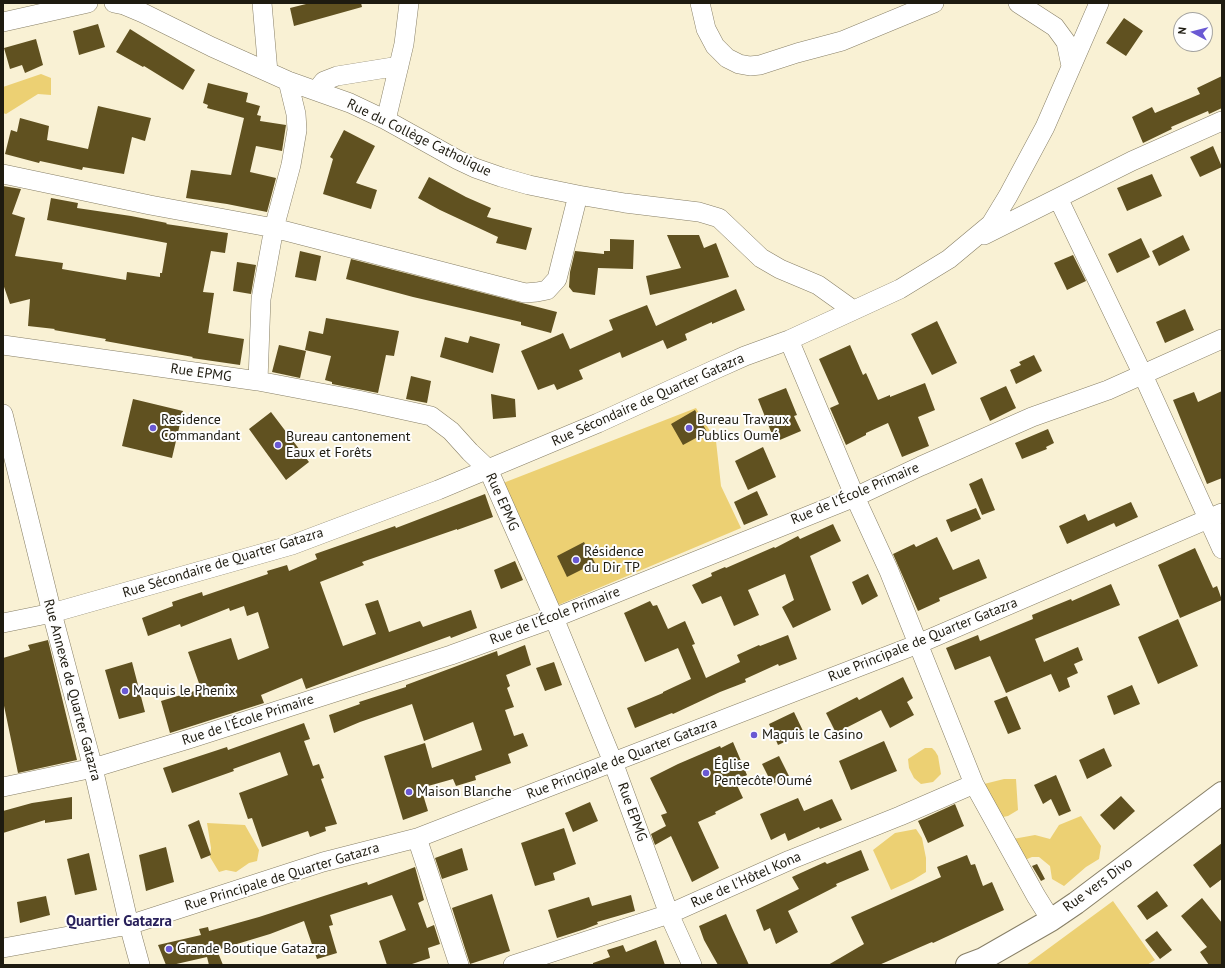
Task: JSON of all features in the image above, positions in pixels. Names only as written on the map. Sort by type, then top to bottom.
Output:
[{"type":"main road","name":"Rue vers Divo","points":[[980,963],[1076,903],[1222,793]]},
{"type":"street","name":"Rue du Collège Catholique","points":[[114,3],[124,5],[143,13],[288,82],[350,103],[386,120],[475,168],[522,183],[578,195],[603,198],[625,203],[692,211],[719,218],[761,258],[780,269],[818,285],[853,310]]},
{"type":"street","points":[[262,3],[268,72]]},
{"type":"street","points":[[386,120],[404,44],[409,3]]},
{"type":"street","points":[[700,3],[706,28],[715,46],[727,58],[739,64],[750,66],[760,65],[796,53],[842,41],[934,3]]},
{"type":"street","points":[[1018,3],[1055,27],[1066,42],[1071,66]]},
{"type":"street","name":"Rue Sécondaire de Quarter Gatazra","points":[[3,623],[52,613],[292,545],[438,490],[598,424],[745,356],[789,340],[900,289],[949,259],[991,224],[1008,196],[1045,127],[1099,3]]},
{"type":"street","points":[[3,22],[77,4]]},
{"type":"street","points":[[316,91],[324,81],[337,76],[399,66]]},
{"type":"street","points":[[258,381],[261,299],[274,228],[291,166],[297,130],[296,114],[288,82]]},
{"type":"street","points":[[972,240],[1132,160],[1222,122]]},
{"type":"street","points":[[3,174],[150,205],[274,228],[525,293],[546,290],[557,279],[578,195]]},
{"type":"street","points":[[1058,198],[1143,375],[1216,516],[1222,549]]},
{"type":"street","name":"Rue de l'École Primaire","points":[[3,787],[93,768],[189,739],[443,657],[554,618],[855,497],[1032,417],[1108,390],[1222,339]]},
{"type":"street","points":[[789,340],[855,497],[889,572],[974,784],[1036,896],[1051,920]]},
{"type":"street","name":"Rue EPMG","points":[[3,345],[258,381],[388,405],[431,416],[451,431],[488,469],[554,618],[613,762],[669,914],[692,965]]},
{"type":"street","name":"Rue Annexe de Quarter Gatazra","points":[[3,414],[52,613],[93,768],[129,925],[140,965]]},
{"type":"street","name":"Rue Principale de Quarter Gatazra","points":[[3,948],[129,925],[323,862],[417,838],[918,644],[1216,516]]},
{"type":"street","name":"Rue de l'Hôtel Kona","points":[[513,965],[669,914],[790,860],[900,816],[974,784]]},
{"type":"street","points":[[417,838],[459,965]]},
{"type":"shaded area","points":[[41,74],[51,78],[51,95],[38,94],[6,114],[3,113],[3,87]]},
{"type":"shaded area","points":[[696,408],[716,441],[721,486],[741,528],[556,606],[498,485]]},
{"type":"shaded area","points":[[925,748],[932,748],[935,751],[938,756],[941,774],[933,782],[921,784],[914,778],[909,768],[908,759]]},
{"type":"shaded area","points":[[1004,779],[1016,779],[1018,810],[1008,816],[998,818],[984,784]]},
{"type":"shaded area","points":[[1081,816],[1101,846],[1099,859],[1086,867],[1064,886],[1052,879],[1050,866],[1039,857],[1032,857],[1020,862],[1002,841],[1035,835],[1050,839],[1059,825]]},
{"type":"shaded area","points":[[207,823],[245,825],[259,850],[257,861],[249,863],[236,872],[226,870],[219,872],[210,857],[211,848]]},
{"type":"shaded area","points":[[916,829],[922,838],[926,858],[926,872],[891,890],[873,850],[895,833]]},
{"type":"shaded area","points":[[1113,901],[1155,960],[1147,965],[1026,965]]},
{"type":"building","points":[[310,3],[361,3],[362,7],[294,26],[290,8]]},
{"type":"building","points":[[1124,18],[1143,31],[1126,56],[1106,43]]},
{"type":"building","points":[[98,24],[105,47],[79,55],[73,31]]},
{"type":"building","points":[[130,29],[195,70],[183,90],[144,66],[143,67],[116,52]]},
{"type":"building","points":[[36,39],[43,65],[25,73],[22,65],[10,69],[4,48]]},
{"type":"building","points":[[1222,76],[1222,108],[1209,114],[1208,111],[1171,127],[1172,129],[1143,143],[1132,117],[1152,107],[1155,113],[1200,94],[1197,88]]},
{"type":"building","points":[[208,83],[248,93],[246,102],[260,106],[257,115],[261,116],[260,121],[286,125],[282,151],[256,146],[250,172],[276,178],[267,212],[186,198],[191,170],[231,175],[244,118],[207,108],[208,105],[203,103]]},
{"type":"building","points":[[98,106],[151,118],[145,141],[132,137],[124,174],[83,167],[82,170],[40,161],[39,163],[5,154],[11,130],[17,132],[20,118],[49,126],[47,140],[88,149]]},
{"type":"building","points":[[344,130],[375,146],[356,183],[377,190],[371,209],[323,194],[333,159],[330,157]]},
{"type":"building","points":[[1213,146],[1222,167],[1200,177],[1190,157]]},
{"type":"building","points":[[1152,174],[1162,196],[1127,211],[1117,188]]},
{"type":"building","points":[[429,177],[466,197],[491,208],[487,217],[532,228],[526,250],[496,243],[498,237],[418,198]]},
{"type":"building","points":[[3,186],[21,189],[12,214],[25,218],[15,256],[63,263],[62,269],[126,280],[127,272],[160,277],[167,243],[47,220],[51,198],[78,203],[77,208],[131,216],[167,223],[166,224],[228,233],[225,253],[211,251],[203,292],[214,293],[208,333],[244,339],[240,365],[192,358],[193,357],[105,341],[106,339],[54,330],[55,329],[28,326],[30,299],[10,304],[3,284]]},
{"type":"building","points":[[667,235],[699,235],[704,248],[716,243],[729,277],[650,295],[646,276],[681,268]]},
{"type":"building","points":[[1183,235],[1190,250],[1159,266],[1152,251]]},
{"type":"building","points":[[1141,238],[1150,257],[1117,273],[1108,254]]},
{"type":"building","points":[[610,239],[634,240],[633,269],[598,268],[595,295],[573,292],[569,287],[570,272],[575,251],[604,254],[604,251],[610,251]]},
{"type":"building","points":[[300,251],[321,256],[316,281],[295,277]]},
{"type":"building","points":[[1073,255],[1086,281],[1067,290],[1054,263]]},
{"type":"building","points":[[351,259],[557,312],[551,333],[521,325],[521,322],[413,297],[346,279]]},
{"type":"building","points":[[237,262],[256,265],[251,294],[233,291]]},
{"type":"building","points":[[736,289],[745,310],[685,334],[687,340],[667,349],[663,340],[622,358],[620,352],[579,370],[583,379],[557,390],[554,384],[538,390],[521,351],[563,333],[570,349],[613,330],[609,320],[647,305],[656,326]]},
{"type":"building","points":[[1185,309],[1194,330],[1165,343],[1156,322]]},
{"type":"building","points":[[326,318],[399,331],[394,356],[386,355],[378,393],[332,384],[332,382],[325,380],[331,356],[305,350],[309,331],[323,334]]},
{"type":"building","points":[[937,321],[957,363],[932,375],[911,334]]},
{"type":"building","points":[[470,336],[500,344],[493,373],[440,357],[445,337],[468,343]]},
{"type":"building","points":[[279,345],[306,351],[300,378],[272,372]]},
{"type":"building","points":[[850,345],[863,375],[866,373],[878,400],[890,395],[890,397],[925,383],[935,410],[918,417],[929,446],[902,457],[888,423],[866,433],[866,435],[846,445],[830,408],[839,404],[819,359]]},
{"type":"building","points":[[1034,355],[1042,371],[1016,384],[1010,370],[1021,365],[1019,362]]},
{"type":"building","points":[[411,376],[431,381],[427,403],[406,399]]},
{"type":"building","points":[[1006,386],[1016,408],[990,421],[980,398]]},
{"type":"building","points":[[786,388],[797,415],[794,416],[801,431],[775,442],[758,399]]},
{"type":"building","points":[[1222,391],[1222,478],[1207,484],[1173,400],[1194,392],[1198,402]]},
{"type":"building","points":[[491,394],[515,399],[516,417],[493,419]]},
{"type":"building","name":"Residence Commandant","points":[[133,399],[183,411],[172,458],[122,446]]},
{"type":"building","name":"Bureau Travaux Publics Oumé","points":[[695,410],[707,432],[683,445],[671,424]]},
{"type":"building","name":"Bureau cantonement Eaux et Forêts","points":[[271,412],[309,462],[286,480],[249,429]]},
{"type":"building","points":[[1048,429],[1054,443],[1046,447],[1047,449],[1022,459],[1015,443]]},
{"type":"building","points":[[763,447],[776,477],[748,490],[735,461]]},
{"type":"building","points":[[982,478],[995,510],[982,515],[969,484]]},
{"type":"building","points":[[757,491],[768,515],[744,525],[734,502]]},
{"type":"building","points":[[485,494],[493,517],[362,562],[364,565],[320,582],[343,646],[376,634],[365,604],[378,600],[389,632],[420,621],[423,627],[471,610],[477,628],[451,638],[450,636],[306,689],[302,678],[261,695],[264,703],[170,733],[161,701],[201,689],[188,652],[231,638],[238,660],[269,648],[258,612],[247,616],[244,606],[230,611],[229,608],[181,627],[180,624],[148,636],[142,618],[173,606],[172,602],[202,592],[203,596],[268,574],[267,571],[287,565],[289,571],[317,559],[315,554],[395,526],[396,528]]},
{"type":"building","points":[[1131,502],[1138,517],[1116,527],[1114,523],[1067,544],[1059,526],[1085,514],[1088,521]]},
{"type":"building","points":[[976,508],[981,519],[951,532],[946,520]]},
{"type":"building","points":[[833,524],[841,541],[810,556],[831,610],[793,628],[782,607],[794,600],[785,574],[748,590],[759,615],[734,626],[721,596],[702,604],[692,585],[712,576],[711,573],[774,547],[775,548],[798,536],[800,539]]},
{"type":"building","points":[[937,537],[953,570],[979,559],[987,578],[939,598],[940,601],[918,611],[893,554],[914,544],[916,547]]},
{"type":"building","name":"Résidence du Dir TP","points":[[584,542],[595,563],[567,577],[557,556]]},
{"type":"building","points":[[1195,548],[1213,588],[1217,586],[1222,600],[1180,618],[1158,565]]},
{"type":"building","points":[[515,561],[523,580],[501,589],[494,570]]},
{"type":"building","points":[[868,574],[878,596],[862,605],[852,582]]},
{"type":"building","points":[[1111,584],[1120,605],[1035,639],[1044,662],[1078,647],[1083,660],[1074,664],[1078,673],[1067,678],[1070,687],[1059,692],[1051,674],[1006,693],[990,656],[955,670],[946,648],[978,635],[980,641],[1033,619],[1032,615],[1071,599],[1072,601]]},
{"type":"building","points":[[650,601],[653,606],[657,605],[668,629],[685,621],[695,644],[692,645],[706,678],[740,662],[737,655],[759,645],[760,646],[788,635],[797,659],[779,666],[778,664],[745,679],[746,682],[720,692],[673,714],[672,713],[635,728],[627,708],[691,679],[678,648],[645,662],[624,613]]},
{"type":"building","points":[[1178,619],[1198,666],[1158,684],[1138,637]]},
{"type":"building","points":[[48,640],[77,760],[18,773],[3,701],[3,658],[30,650],[28,645]]},
{"type":"building","points":[[525,645],[531,665],[506,675],[510,686],[507,688],[514,707],[505,710],[514,736],[523,733],[528,746],[508,754],[511,763],[475,776],[476,780],[456,786],[453,779],[421,788],[428,811],[403,820],[384,756],[425,743],[432,768],[482,750],[473,722],[424,741],[412,704],[360,722],[334,733],[329,715],[360,704],[359,702],[406,687],[406,685],[497,651],[498,656]]},
{"type":"building","name":"Maquis le Phenix","points":[[132,662],[145,712],[119,719],[105,670]]},
{"type":"building","points":[[554,662],[562,685],[545,691],[536,668]]},
{"type":"building","points":[[903,677],[913,698],[907,702],[914,715],[890,728],[881,710],[836,733],[826,713],[857,697],[859,700]]},
{"type":"building","points":[[1132,685],[1140,704],[1114,715],[1107,696]]},
{"type":"building","points":[[1007,696],[1021,729],[1008,734],[994,701]]},
{"type":"building","points":[[794,712],[804,733],[778,745],[769,724]]},
{"type":"building","points":[[304,723],[310,739],[304,741],[313,766],[319,764],[324,778],[321,779],[337,824],[325,827],[326,831],[310,837],[308,831],[262,847],[252,818],[248,819],[239,793],[288,775],[280,752],[233,769],[234,771],[172,793],[163,768],[227,747],[228,750]]},
{"type":"building","points":[[884,741],[897,771],[851,790],[839,761]]},
{"type":"building","points":[[733,742],[747,775],[735,781],[743,798],[715,812],[716,814],[698,822],[719,868],[692,882],[671,836],[655,845],[651,834],[666,826],[661,815],[667,813],[650,778],[678,764]]},
{"type":"building","points":[[1104,748],[1112,766],[1087,779],[1079,760]]},
{"type":"building","points":[[779,756],[789,776],[772,784],[762,764]]},
{"type":"building","points":[[1056,775],[1071,811],[1059,816],[1051,799],[1043,804],[1034,785]]},
{"type":"building","points":[[1121,796],[1135,811],[1114,830],[1100,815]]},
{"type":"building","points":[[72,797],[72,819],[45,823],[45,820],[3,833],[3,811],[32,803]]},
{"type":"building","points":[[798,798],[804,811],[832,799],[842,820],[820,829],[819,827],[788,841],[785,833],[771,840],[760,814]]},
{"type":"building","points":[[590,802],[598,821],[573,832],[565,813]]},
{"type":"building","points":[[955,804],[964,826],[928,843],[918,821]]},
{"type":"building","points":[[199,820],[211,855],[201,859],[188,825]]},
{"type":"building","points":[[564,828],[576,864],[553,873],[555,880],[535,886],[521,843]]},
{"type":"building","points":[[1222,843],[1222,879],[1210,888],[1193,865]]},
{"type":"building","points":[[166,847],[174,882],[146,891],[139,855]]},
{"type":"building","points":[[462,848],[468,870],[442,879],[435,858]]},
{"type":"building","points":[[861,850],[869,870],[836,884],[837,886],[788,911],[798,932],[776,944],[770,928],[764,931],[756,910],[799,889],[792,877],[825,862],[827,864]]},
{"type":"building","points":[[89,853],[97,890],[75,895],[67,859]]},
{"type":"building","points":[[967,855],[971,865],[975,864],[983,886],[992,882],[1004,910],[933,943],[932,942],[879,965],[828,965],[864,944],[851,917],[941,877],[937,867]]},
{"type":"building","points":[[1037,864],[1045,879],[1041,881],[1032,866]]},
{"type":"building","points":[[415,867],[424,900],[418,903],[427,928],[434,925],[440,944],[428,948],[430,958],[409,965],[387,965],[379,941],[406,930],[392,895],[330,915],[333,925],[329,926],[337,953],[317,959],[304,921],[270,934],[217,950],[223,965],[209,965],[207,957],[166,965],[158,945],[201,935],[199,929],[208,927],[209,931],[259,917],[367,882],[368,885]]},
{"type":"building","points":[[1157,891],[1168,906],[1147,920],[1137,906]]},
{"type":"building","points":[[492,894],[510,951],[470,964],[452,908]]},
{"type":"building","points":[[631,895],[635,911],[597,922],[598,924],[557,938],[548,910],[589,897],[592,906]]},
{"type":"building","points":[[46,896],[50,915],[20,923],[17,902]]},
{"type":"building","points":[[1202,898],[1222,923],[1222,965],[1209,965],[1200,952],[1207,947],[1181,916]]},
{"type":"building","points":[[726,914],[749,965],[718,965],[704,940],[699,926]]},
{"type":"building","points":[[1157,931],[1172,950],[1160,959],[1145,940]]},
{"type":"building","points":[[656,940],[665,965],[593,965],[593,963],[610,957],[607,950],[623,945],[626,952]]},
{"type":"place","name":"Residence Commandant","points":[[153,428]]},
{"type":"place","name":"Bureau Travaux Publics Oumé","points":[[689,428]]},
{"type":"place","name":"Bureau cantonement Eaux et Forêts","points":[[278,445]]},
{"type":"place","name":"Résidence du Dir TP","points":[[576,560]]},
{"type":"place","name":"Maquis le Phenix","points":[[125,691]]},
{"type":"place","name":"Maquis le Casino","points":[[754,735]]},
{"type":"place","name":"Église Pentecôte Oumé","points":[[706,773]]},
{"type":"place","name":"Maison Blanche","points":[[409,792]]},
{"type":"place","name":"Grande Boutique Gatazra","points":[[169,949]]},
{"type":"district","name":"Quartier Gatazra","points":[[119,922]]}]
